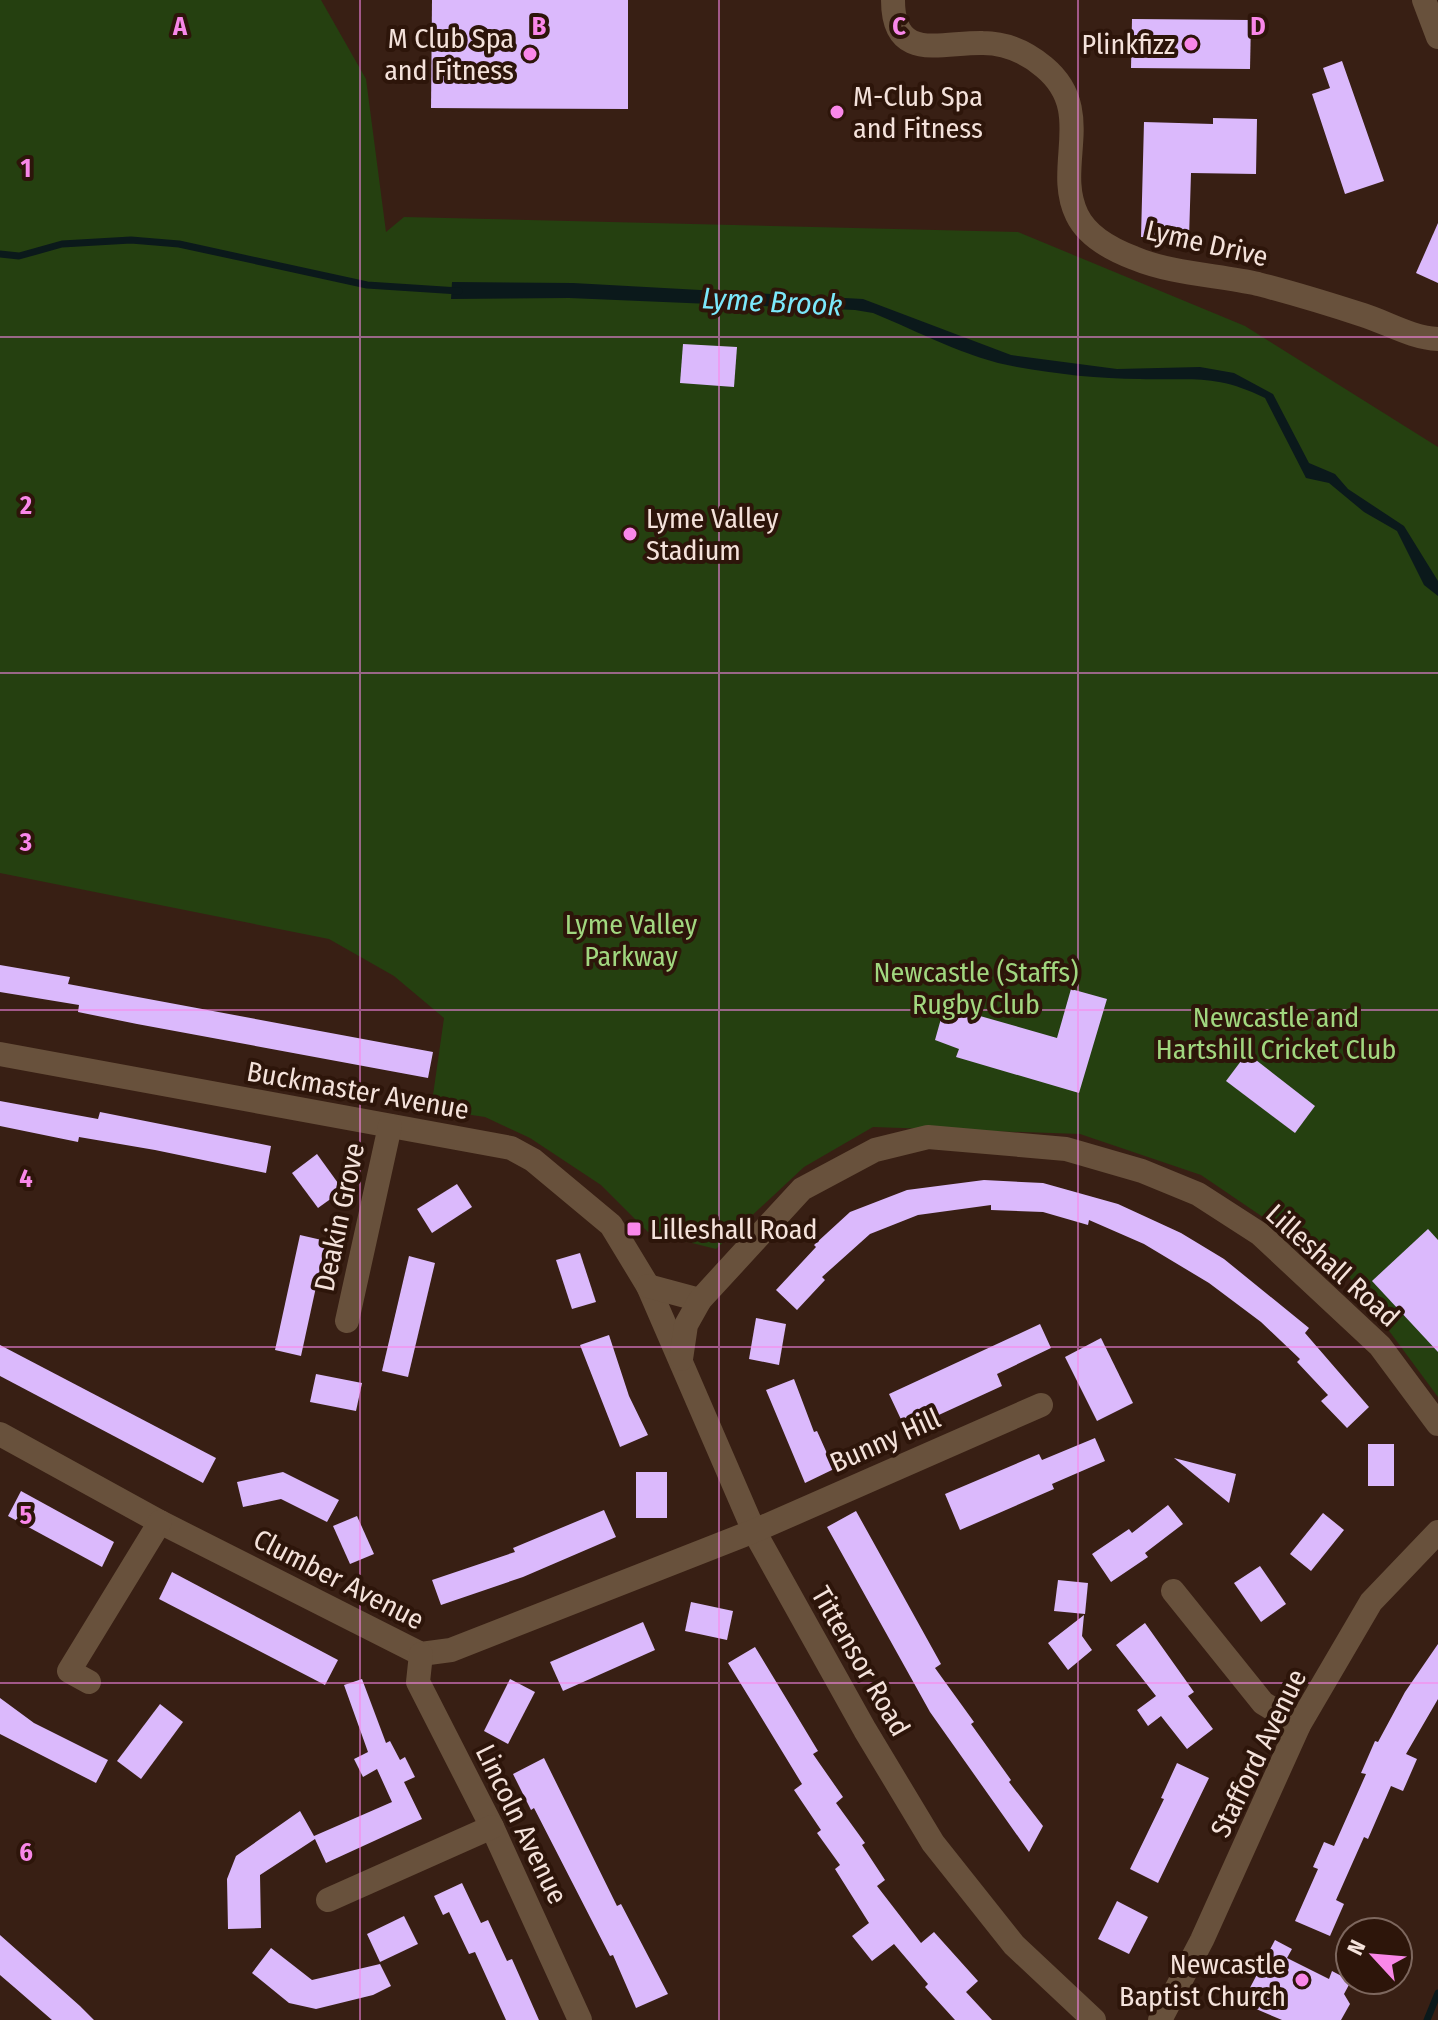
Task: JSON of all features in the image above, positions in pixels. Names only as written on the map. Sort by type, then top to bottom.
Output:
[{"type":"street","name":"Lyme Drive","points":[[893,0],[894,20],[909,41],[922,47],[983,43],[1009,46],[1046,68],[1068,99],[1073,116],[1072,200],[1077,214],[1084,226],[1118,251],[1137,260],[1259,285],[1364,315],[1426,338],[1438,339]]},
{"type":"street","points":[[1424,0],[1438,37]]},
{"type":"street","name":"Buckmaster Avenue","points":[[0,1054],[511,1148],[533,1160],[611,1225],[648,1286]]},
{"type":"street","name":"Deakin Grove","points":[[347,1321],[390,1126]]},
{"type":"street","name":"Lilleshall Road","points":[[681,1361],[686,1325],[700,1300],[802,1189],[875,1150],[928,1137],[1066,1149],[1142,1171],[1198,1194],[1260,1234],[1380,1346],[1438,1424]]},
{"type":"street","points":[[648,1286],[700,1300]]},
{"type":"street","name":"Tittensor Road","points":[[648,1286],[754,1531],[865,1730],[933,1843],[1014,1945],[1094,2020]]},
{"type":"street","name":"Bunny Hill","points":[[754,1531],[1041,1405]]},
{"type":"street","name":"Clumber Avenue","points":[[0,1434],[160,1522],[421,1654],[451,1650],[754,1531]]},
{"type":"street","points":[[89,1682],[69,1671],[160,1522]]},
{"type":"street","name":"Stafford Avenue","points":[[1160,2020],[1202,1940],[1299,1725],[1371,1602],[1438,1532]]},
{"type":"street","points":[[1173,1591],[1263,1703],[1299,1725]]},
{"type":"street","name":"Lincoln Avenue","points":[[421,1654],[418,1682],[492,1827],[580,2020]]},
{"type":"street","points":[[328,1900],[492,1827]]},
{"type":"green space","points":[[0,0],[321,0],[366,79],[386,232],[404,217],[1018,232],[1245,326],[1438,447],[1438,1397],[1347,1274],[1201,1175],[1080,1134],[873,1127],[804,1167],[716,1249],[648,1232],[601,1185],[530,1138],[485,1117],[431,1109],[444,1018],[394,976],[329,939],[0,873]]},
{"type":"water","points":[[452,282],[573,283],[863,299],[1011,355],[1117,369],[1200,367],[1234,373],[1273,394],[1309,463],[1335,474],[1348,489],[1404,526],[1438,581],[1438,596],[1424,585],[1397,531],[1364,512],[1329,483],[1306,478],[1265,398],[1247,390],[1203,380],[1094,377],[1017,367],[944,344],[873,313],[855,310],[569,298],[451,299]]},
{"type":"building","name":"M Club Spa and Fitness","points":[[432,0],[628,0],[628,109],[431,108]]},
{"type":"building","name":"Plinkfizz","points":[[1132,19],[1251,20],[1250,69],[1131,68]]},
{"type":"building","points":[[1342,61],[1384,181],[1345,194],[1312,94],[1330,88],[1323,68]]},
{"type":"building","points":[[1213,118],[1257,119],[1256,174],[1191,173],[1189,238],[1141,237],[1144,122],[1213,124]]},
{"type":"building","points":[[1438,223],[1438,283],[1416,273]]},
{"type":"building","points":[[683,344],[737,347],[734,387],[680,383]]},
{"type":"building","points":[[0,965],[70,977],[68,984],[433,1052],[428,1078],[137,1024],[78,1012],[79,1005],[0,992]]},
{"type":"building","points":[[1071,989],[1107,999],[1079,1093],[956,1057],[959,1049],[935,1040],[942,1015],[957,1020],[959,1010],[1057,1038]]},
{"type":"building","points":[[1247,1053],[1315,1106],[1295,1133],[1226,1081]]},
{"type":"building","points":[[0,1101],[98,1119],[100,1112],[271,1146],[266,1173],[155,1150],[79,1137],[78,1142],[0,1126]]},
{"type":"building","points":[[317,1154],[343,1190],[318,1208],[292,1173]]},
{"type":"building","points":[[984,1180],[1043,1183],[1118,1204],[1181,1233],[1224,1259],[1309,1328],[1305,1333],[1369,1407],[1347,1428],[1321,1401],[1328,1395],[1297,1362],[1300,1359],[1261,1322],[1209,1283],[1144,1244],[1089,1220],[1088,1225],[1043,1212],[991,1210],[991,1205],[918,1215],[870,1234],[822,1277],[825,1280],[797,1310],[776,1290],[816,1247],[814,1245],[850,1212],[907,1190]]},
{"type":"building","points":[[457,1184],[472,1207],[432,1233],[417,1209]]},
{"type":"building","points":[[1428,1229],[1438,1240],[1438,1352],[1372,1281]]},
{"type":"building","points":[[300,1235],[326,1241],[301,1356],[275,1350]]},
{"type":"building","points":[[580,1253],[596,1302],[572,1309],[556,1260]]},
{"type":"building","points":[[409,1256],[435,1263],[408,1377],[382,1371]]},
{"type":"building","points":[[756,1318],[786,1324],[779,1365],[749,1359]]},
{"type":"building","points":[[1040,1324],[1051,1348],[997,1374],[1002,1386],[906,1430],[889,1394]]},
{"type":"building","points":[[609,1335],[629,1396],[648,1435],[620,1447],[580,1345]]},
{"type":"building","points":[[1101,1338],[1133,1403],[1097,1421],[1065,1357]]},
{"type":"building","points":[[0,1345],[216,1458],[203,1483],[0,1376]]},
{"type":"building","points":[[316,1374],[362,1383],[356,1411],[310,1402]]},
{"type":"building","points":[[794,1379],[814,1432],[817,1431],[834,1469],[805,1483],[766,1390]]},
{"type":"building","points":[[1095,1438],[1105,1461],[1052,1484],[1054,1489],[960,1530],[945,1494],[1039,1454],[1042,1460]]},
{"type":"building","points":[[1368,1444],[1394,1444],[1394,1486],[1368,1486]]},
{"type":"building","points":[[1174,1458],[1236,1474],[1229,1503]]},
{"type":"building","points":[[283,1472],[339,1500],[327,1522],[281,1499],[243,1507],[237,1482]]},
{"type":"building","points":[[636,1472],[667,1472],[667,1518],[636,1518]]},
{"type":"building","points":[[21,1491],[114,1542],[102,1567],[8,1516]]},
{"type":"building","points":[[1168,1505],[1183,1524],[1145,1553],[1148,1557],[1111,1582],[1092,1554],[1129,1529],[1132,1533]]},
{"type":"building","points":[[604,1510],[616,1537],[523,1577],[441,1605],[432,1580],[515,1552],[513,1548]]},
{"type":"building","points":[[856,1511],[941,1664],[935,1668],[974,1722],[971,1724],[1011,1780],[1009,1782],[1043,1826],[1029,1852],[930,1712],[827,1527]]},
{"type":"building","points":[[1323,1513],[1344,1530],[1311,1571],[1290,1554]]},
{"type":"building","points":[[357,1516],[374,1554],[350,1564],[333,1526]]},
{"type":"building","points":[[1260,1566],[1286,1604],[1261,1622],[1234,1583]]},
{"type":"building","points":[[172,1572],[338,1660],[325,1685],[159,1599]]},
{"type":"building","points":[[1058,1580],[1088,1583],[1085,1614],[1054,1611]]},
{"type":"building","points":[[691,1602],[733,1611],[727,1640],[685,1631]]},
{"type":"building","points":[[1084,1615],[1082,1636],[1092,1650],[1068,1670],[1048,1643]]},
{"type":"building","points":[[643,1622],[655,1650],[563,1691],[550,1662]]},
{"type":"building","points":[[1145,1623],[1194,1692],[1188,1696],[1213,1729],[1187,1749],[1161,1716],[1148,1726],[1137,1710],[1156,1696],[1116,1645]]},
{"type":"building","points":[[1438,1644],[1438,1699],[1406,1754],[1417,1759],[1403,1791],[1391,1786],[1368,1839],[1364,1837],[1336,1900],[1344,1904],[1339,1916],[1334,1916],[1330,1936],[1295,1921],[1318,1869],[1313,1867],[1324,1842],[1334,1846],[1366,1774],[1361,1773],[1375,1741],[1378,1742],[1405,1692]]},
{"type":"building","points":[[755,1647],[818,1751],[813,1754],[843,1797],[836,1803],[865,1843],[862,1845],[885,1880],[877,1886],[921,1943],[934,1932],[978,1981],[966,1992],[992,2020],[955,2020],[925,1987],[928,1984],[894,1944],[872,1961],[852,1936],[869,1923],[835,1869],[840,1865],[817,1833],[821,1830],[794,1790],[802,1784],[728,1663]]},
{"type":"building","points":[[362,1679],[386,1743],[390,1741],[400,1760],[405,1757],[415,1777],[404,1782],[422,1819],[326,1863],[315,1839],[260,1875],[261,1928],[228,1929],[227,1879],[236,1856],[300,1811],[314,1836],[392,1802],[377,1769],[363,1777],[354,1759],[368,1752],[344,1685]]},
{"type":"building","points":[[510,1679],[535,1692],[508,1744],[484,1731]]},
{"type":"building","points":[[0,1698],[34,1723],[108,1760],[96,1783],[0,1734]]},
{"type":"building","points":[[160,1704],[183,1722],[141,1779],[117,1761]]},
{"type":"building","points":[[544,1758],[617,1906],[621,1904],[668,1994],[636,2008],[613,1955],[610,1956],[534,1808],[531,1810],[513,1774]]},
{"type":"building","points":[[1177,1763],[1209,1778],[1158,1883],[1130,1869],[1164,1799],[1161,1798]]},
{"type":"building","points":[[462,1883],[481,1923],[488,1920],[507,1961],[512,1959],[539,2020],[506,2020],[475,1952],[469,1954],[449,1912],[443,1915],[434,1896]]},
{"type":"building","points":[[1117,1901],[1148,1917],[1129,1954],[1098,1939]]},
{"type":"building","points":[[404,1916],[418,1944],[380,1962],[367,1934]]},
{"type":"building","points":[[0,1935],[94,2020],[52,2020],[0,1975]]},
{"type":"building","name":"Newcastle Baptist Church","points":[[1275,1940],[1292,1949],[1287,1958],[1329,1979],[1334,1972],[1334,1996],[1345,1996],[1350,2004],[1341,2020],[1282,2020],[1242,2003]]},
{"type":"building","points":[[271,1948],[312,1980],[380,1964],[391,1986],[373,1995],[316,2009],[289,2003],[252,1973]]},
{"type":"waterway","name":"Lyme Brook","points":[[0,254],[19,256],[62,244],[131,240],[179,244],[367,285],[459,291]]},
{"type":"waterway","points":[[1427,2020],[1438,1993]]},
{"type":"place","name":"Plinkfizz","points":[[1191,44]]},
{"type":"place","name":"M Club Spa and Fitness","points":[[530,54]]},
{"type":"place","name":"M-Club Spa and Fitness","points":[[837,112]]},
{"type":"place","name":"Lyme Valley Stadium","points":[[630,534]]},
{"type":"place","name":"Lilleshall Road","points":[[634,1229]]},
{"type":"place","name":"Newcastle Baptist Church","points":[[1302,1980]]},
{"type":"park label","name":"Lyme Valley Parkway","points":[[631,940]]},
{"type":"park label","name":"Newcastle (Staffs) Rugby Club","points":[[976,988]]},
{"type":"park label","name":"Newcastle and Hartshill Cricket Club","points":[[1276,1033]]}]
